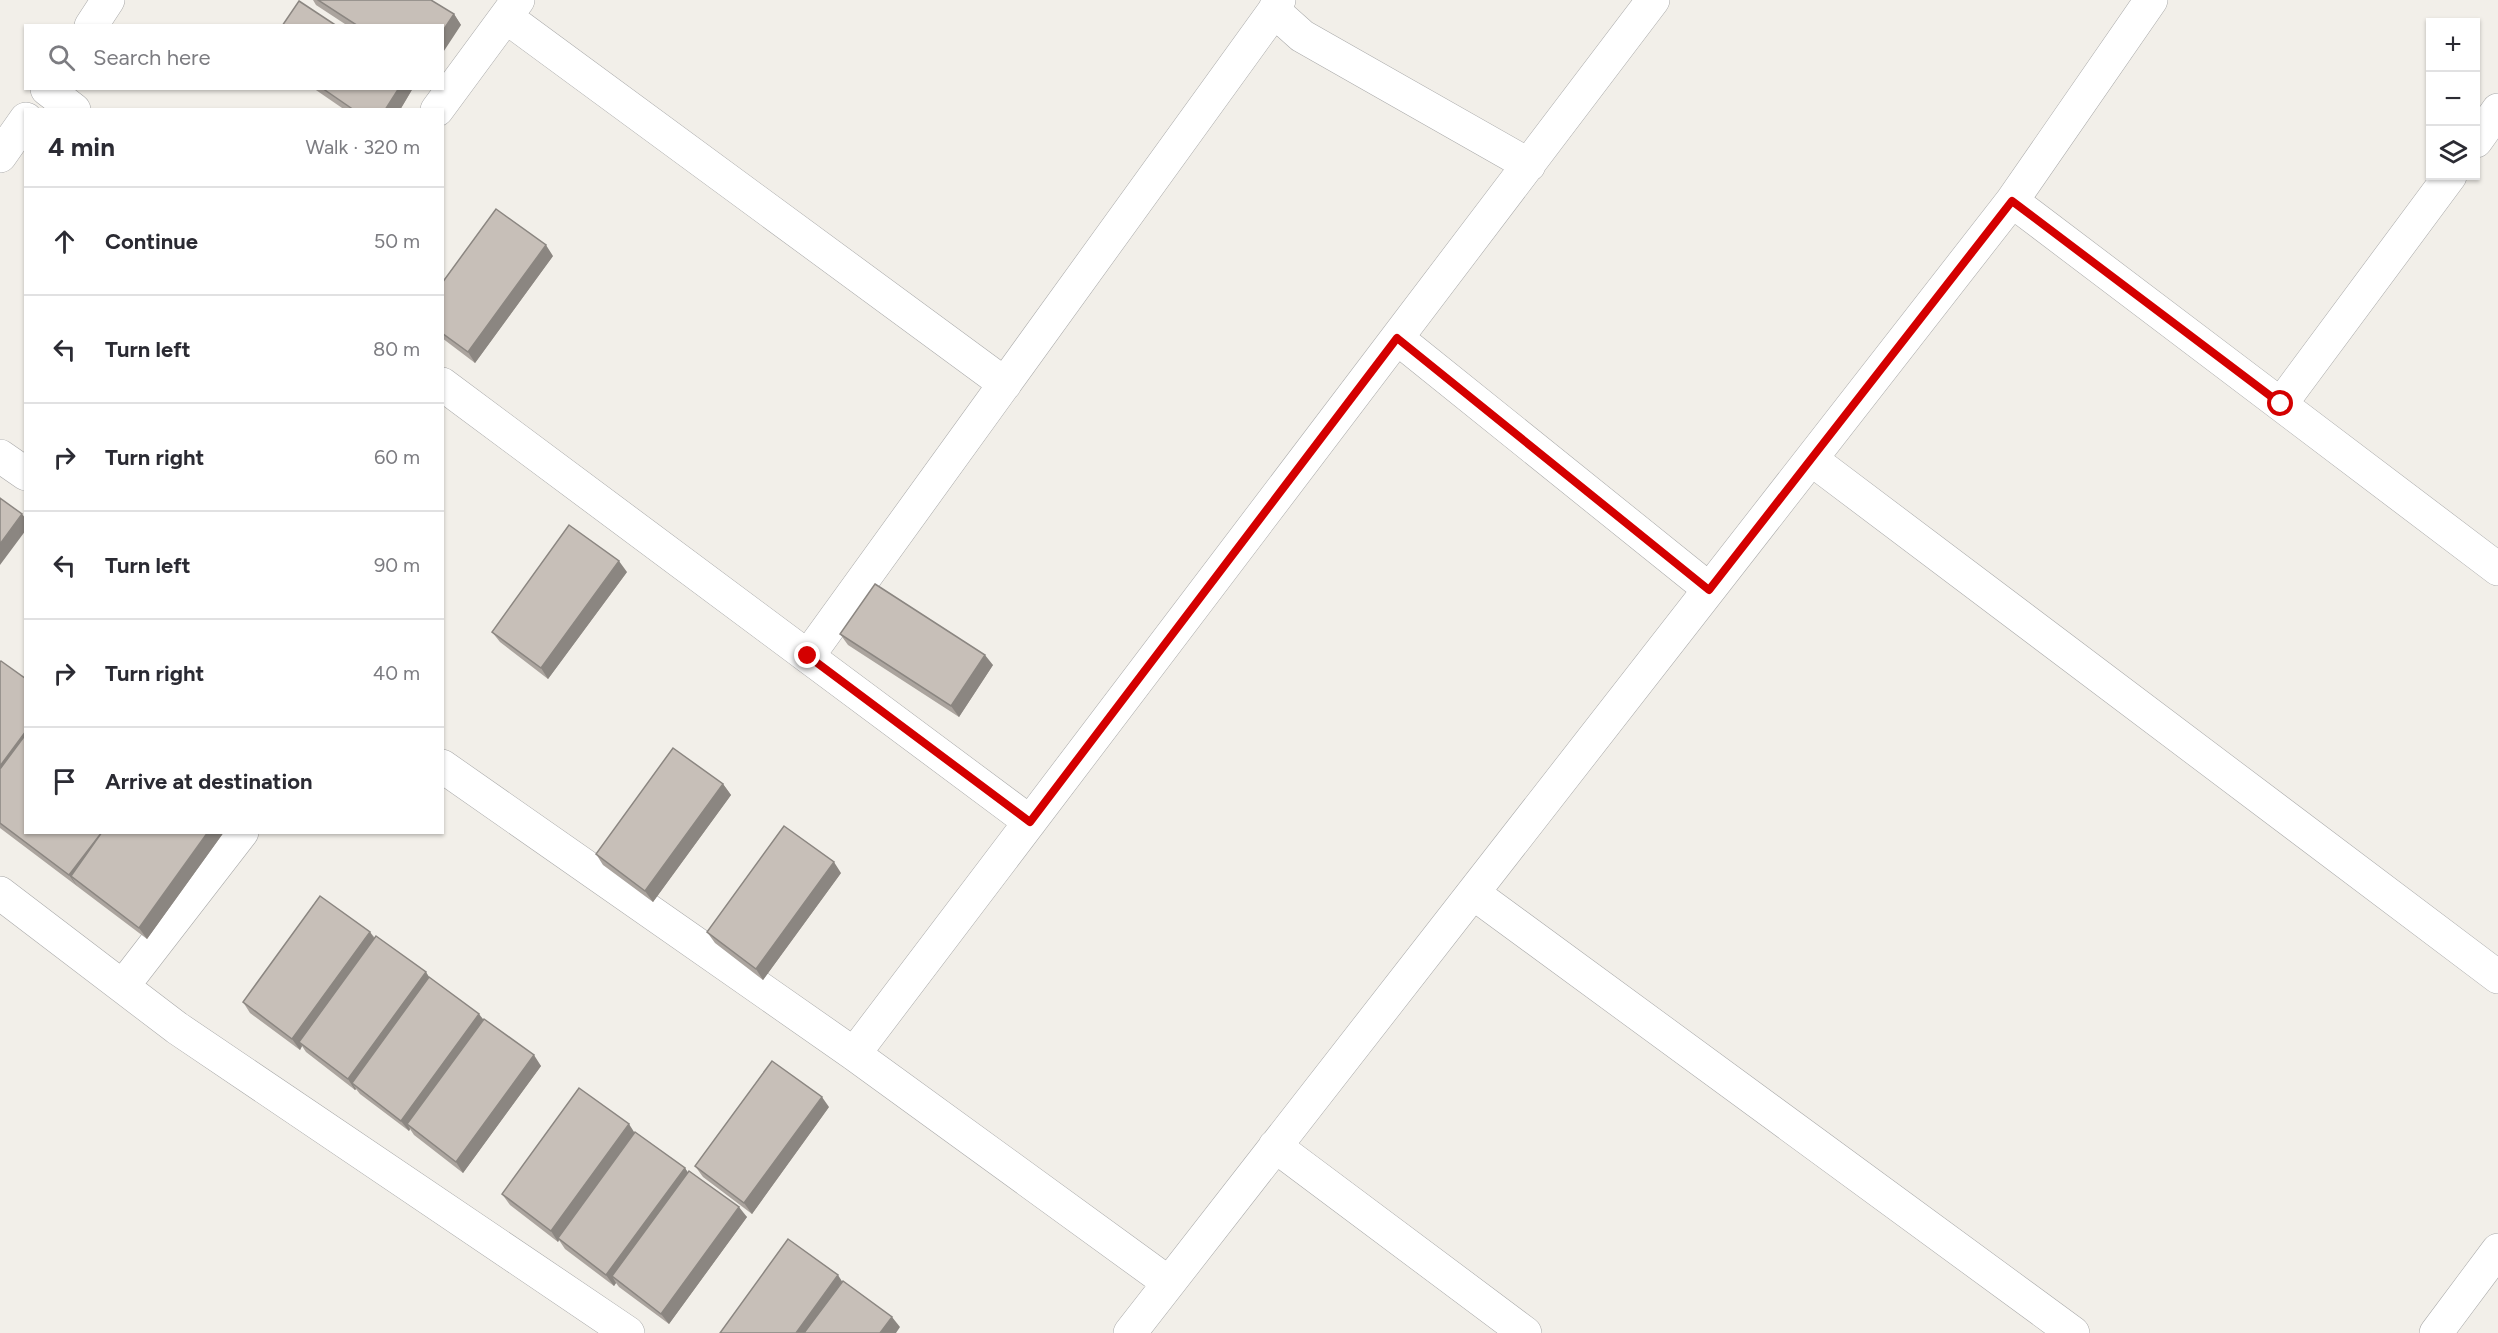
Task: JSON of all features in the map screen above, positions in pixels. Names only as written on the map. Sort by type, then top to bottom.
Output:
[{"type":"street","points":[[92,24],[108,0]]},
{"type":"street","points":[[854,1054],[1653,0]]},
{"type":"street","points":[[1130,1333],[2012,201],[2151,0]]},
{"type":"street","points":[[808,656],[1277,5],[1302,36],[1529,165]]},
{"type":"street","points":[[438,108],[512,8],[1005,384]]},
{"type":"street","points":[[33,108],[46,90]]},
{"type":"street","points":[[48,90],[71,108]]},
{"type":"street","points":[[2480,134],[2498,110]]},
{"type":"street","points":[[0,156],[24,122]]},
{"type":"street","points":[[2281,404],[2447,180]]},
{"type":"street","points":[[2012,201],[2498,569]]},
{"type":"street","points":[[1397,338],[1709,590]]},
{"type":"street","points":[[444,385],[1030,822]]},
{"type":"street","points":[[0,456],[24,473]]},
{"type":"street","points":[[1811,459],[2498,977]]},
{"type":"street","points":[[444,767],[854,1054],[1169,1282]]},
{"type":"street","points":[[123,986],[240,834]]},
{"type":"street","points":[[0,893],[177,1028],[628,1333]]},
{"type":"street","points":[[1473,893],[2073,1333]]},
{"type":"street","points":[[1275,1146],[1525,1333]]},
{"type":"street","points":[[2436,1333],[2498,1250]]},
{"type":"building","points":[[318,0],[431,0],[454,14],[444,29],[444,24],[355,24]]},
{"type":"building","points":[[299,1],[334,24],[283,24]]},
{"type":"building","points":[[325,90],[398,90],[386,108],[351,108]]},
{"type":"building","points":[[496,209],[546,245],[468,352],[444,334],[444,280]]},
{"type":"building","points":[[0,498],[22,514],[0,544]]},
{"type":"building","points":[[569,525],[619,561],[541,668],[492,632]]},
{"type":"building","points":[[875,584],[985,655],[951,706],[840,634]]},
{"type":"building","points":[[0,662],[24,678],[24,734],[0,766]]},
{"type":"building","points":[[24,737],[24,834],[100,834],[69,875],[0,823],[0,769]]},
{"type":"building","points":[[673,748],[723,784],[645,891],[596,854]]},
{"type":"building","points":[[784,826],[834,862],[756,969],[707,932]]},
{"type":"building","points":[[101,834],[207,834],[139,928],[71,876]]},
{"type":"building","points":[[320,896],[370,932],[292,1039],[243,1002]]},
{"type":"building","points":[[376,936],[426,972],[348,1079],[299,1042]]},
{"type":"building","points":[[429,977],[479,1014],[401,1121],[352,1083]]},
{"type":"building","points":[[484,1019],[534,1055],[456,1162],[407,1124]]},
{"type":"building","points":[[772,1061],[822,1097],[744,1203],[695,1166]]},
{"type":"building","points":[[579,1088],[629,1124],[551,1231],[502,1194]]},
{"type":"building","points":[[635,1132],[685,1168],[606,1275],[558,1238]]},
{"type":"building","points":[[689,1171],[739,1207],[661,1314],[612,1276]]},
{"type":"building","points":[[788,1239],[838,1275],[796,1333],[720,1333]]},
{"type":"building","points":[[843,1281],[892,1317],[880,1333],[804,1333]]},
{"type":"route","points":[[808,656],[1030,822],[1397,338],[1709,590],[2012,201],[2281,404]]}]
